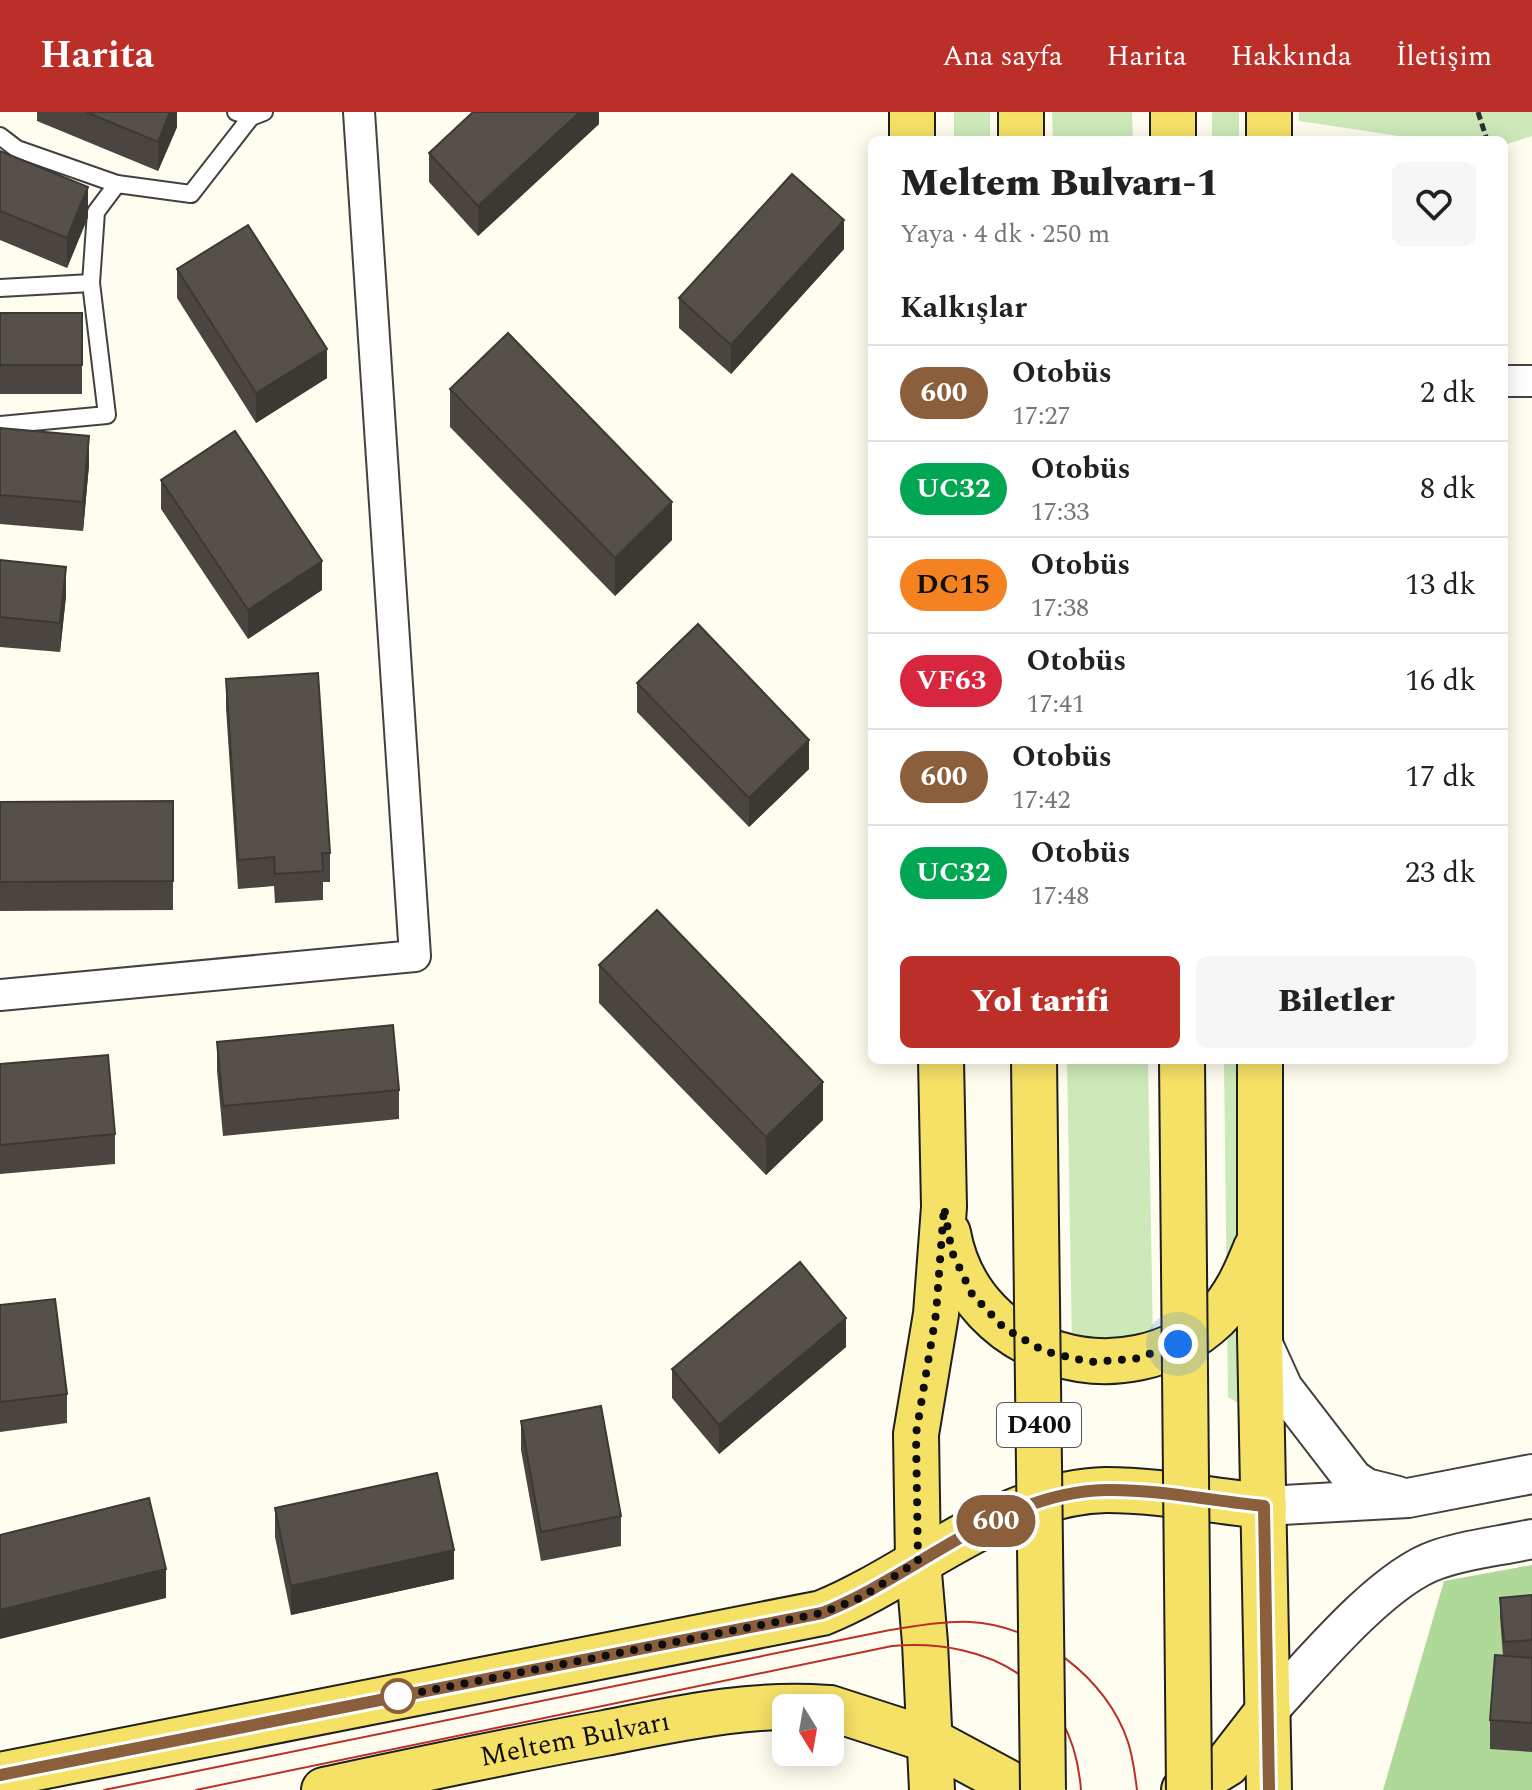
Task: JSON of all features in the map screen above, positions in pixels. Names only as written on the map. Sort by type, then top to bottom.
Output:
[{"type":"main road","points":[[912,112],[912,136]]},
{"type":"main road","points":[[1021,112],[1021,136]]},
{"type":"main road","points":[[1173,112],[1173,136]]},
{"type":"main road","points":[[1269,112],[1269,136]]},
{"type":"main road","points":[[932,1790],[918,1561],[916,1434],[936,1314],[944,1207],[941,1064]]},
{"type":"main road","name":"D400","points":[[1034,1064],[1043,1790]]},
{"type":"main road","points":[[1182,1064],[1187,1790]]},
{"type":"main road","points":[[1260,1064],[1260,1336],[1269,1790]]},
{"type":"main road","points":[[944,1207],[952,1252],[972,1294],[1004,1328],[1044,1351],[1089,1362],[1135,1359],[1178,1344],[1216,1316],[1244,1279],[1260,1237]]},
{"type":"main road","points":[[0,1775],[822,1613],[860,1598],[918,1561],[1000,1519],[1027,1507],[1075,1494],[1105,1490],[1140,1492],[1264,1506]]},
{"type":"main road","name":"Meltem Bulvarı","points":[[324,1790],[730,1709],[772,1706]]},
{"type":"main road","points":[[1187,1790],[1227,1764],[1268,1711]]},
{"type":"main road","name":"Meltem Bulvarı","points":[[844,1713],[929,1740],[1022,1790]]},
{"type":"street","points":[[0,995],[415,956],[359,112]]},
{"type":"street","points":[[1508,381],[1532,381]]},
{"type":"street","points":[[1260,1336],[1283,1388],[1353,1479],[1366,1488],[1408,1498]]},
{"type":"street","points":[[1264,1506],[1408,1498],[1532,1474]]},
{"type":"street","points":[[1268,1711],[1328,1646],[1410,1572],[1436,1560],[1532,1539]]},
{"type":"lane","points":[[0,136],[17,149],[117,184],[191,194],[251,114]]},
{"type":"lane","points":[[0,425],[107,415],[91,283],[96,212],[117,184]]},
{"type":"lane","points":[[0,288],[91,283]]},
{"type":"path","points":[[1478,112],[1486,136]]},
{"type":"green space","points":[[954,112],[990,112],[990,136],[954,136]]},
{"type":"green space","points":[[1052,112],[1132,112],[1133,136],[1053,136]]},
{"type":"green space","points":[[1212,112],[1239,112],[1239,136],[1212,136]]},
{"type":"green space","points":[[1299,112],[1532,112],[1532,136],[1508,144],[1508,136],[1399,136],[1299,121]]},
{"type":"green space","points":[[1067,1064],[1148,1064],[1153,1340],[1072,1347]]},
{"type":"green space","points":[[1224,1064],[1247,1064],[1249,1410],[1228,1397]]},
{"type":"green space","points":[[1532,1565],[1532,1790],[1383,1790],[1444,1581]]},
{"type":"building","points":[[86,112],[170,112],[158,142]]},
{"type":"building","points":[[473,112],[580,112],[478,206],[429,153]]},
{"type":"building","points":[[0,151],[88,187],[67,238],[0,211]]},
{"type":"building","points":[[792,174],[844,220],[731,345],[679,298]]},
{"type":"building","points":[[248,225],[327,349],[256,393],[177,269]]},
{"type":"building","points":[[0,313],[82,313],[82,365],[0,365]]},
{"type":"building","points":[[508,333],[672,502],[615,558],[450,389]]},
{"type":"building","points":[[0,428],[89,436],[83,502],[0,495]]},
{"type":"building","points":[[235,431],[322,561],[248,610],[161,480]]},
{"type":"building","points":[[0,560],[66,567],[60,623],[0,617]]},
{"type":"building","points":[[698,624],[809,740],[749,798],[637,683]]},
{"type":"building","points":[[318,673],[330,853],[322,853],[323,871],[275,874],[274,857],[238,860],[226,679]]},
{"type":"building","points":[[173,801],[173,881],[0,882],[0,802]]},
{"type":"building","points":[[657,910],[823,1082],[766,1137],[599,965]]},
{"type":"building","points":[[393,1025],[399,1090],[223,1106],[217,1042]]},
{"type":"building","points":[[108,1055],[115,1134],[0,1145],[0,1064]]},
{"type":"building","points":[[800,1262],[846,1318],[719,1425],[672,1369]]},
{"type":"building","points":[[55,1299],[67,1394],[0,1402],[0,1305]]},
{"type":"building","points":[[601,1406],[621,1516],[541,1532],[521,1421]]},
{"type":"building","points":[[437,1473],[454,1550],[291,1586],[275,1508]]},
{"type":"building","points":[[149,1498],[166,1569],[0,1610],[0,1535]]},
{"type":"building","points":[[1532,1595],[1532,1640],[1504,1642],[1500,1598]]},
{"type":"building","points":[[1495,1655],[1532,1658],[1532,1723],[1490,1720]]},
{"type":"tram line","points":[[104,1790],[890,1630],[960,1622],[995,1625],[1020,1633],[1044,1644],[1086,1677],[1118,1719],[1130,1748],[1137,1790]]},
{"type":"tram line","points":[[196,1790],[892,1646],[962,1650],[993,1660],[1021,1675],[1044,1696],[1062,1722],[1075,1753],[1081,1790]]},
{"type":"bus line","name":"600","points":[[0,1775],[822,1613],[860,1598],[918,1561],[1027,1507],[1075,1494],[1105,1490],[1264,1506],[1269,1790]]},
{"type":"route","points":[[398,1696],[822,1613],[860,1598],[918,1561],[916,1434],[936,1314],[944,1207],[952,1252],[972,1294],[1004,1328],[1044,1351],[1089,1362],[1135,1359],[1178,1344]]}]
